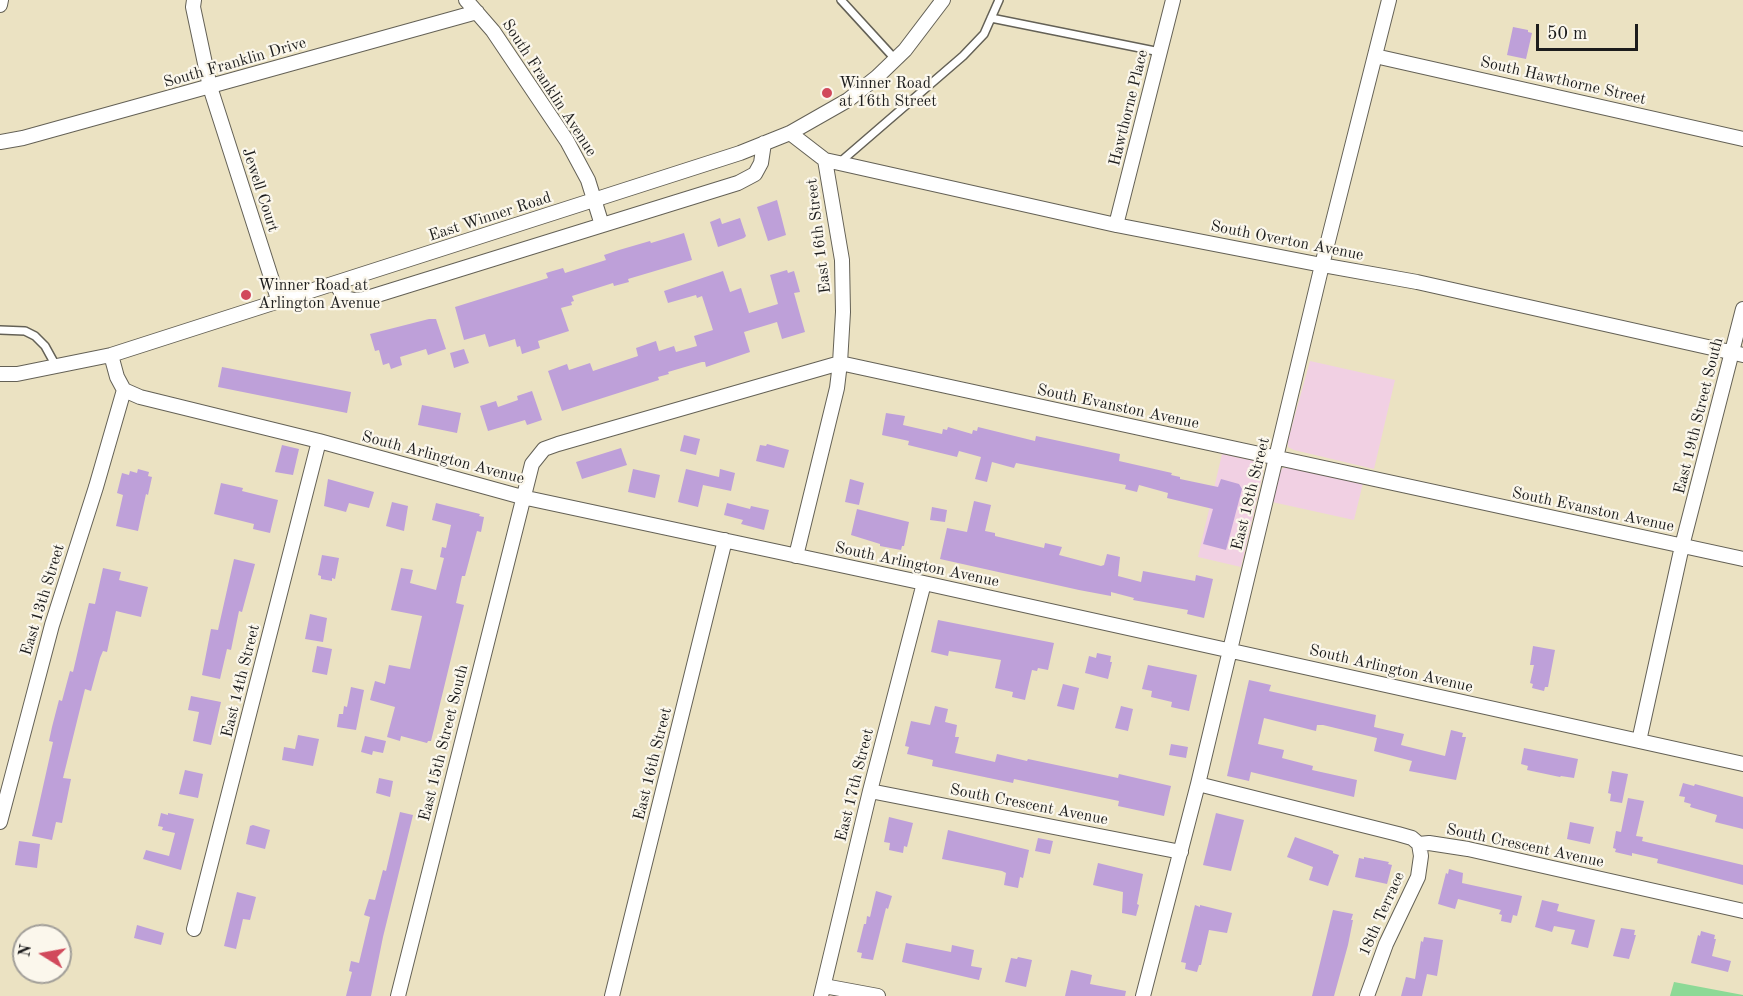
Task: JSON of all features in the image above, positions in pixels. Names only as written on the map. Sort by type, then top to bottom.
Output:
[{"type":"street","points":[[0,5],[1,0]]},
{"type":"street","name":"Jewell Court","points":[[194,0],[193,7],[210,87],[279,302]]},
{"type":"street","name":"South Franklin Avenue","points":[[466,0],[493,31],[567,141],[588,180],[602,225]]},
{"type":"street","name":"East Winner Road","points":[[0,374],[18,374],[111,355],[764,144],[848,100],[877,77],[904,50],[943,0]]},
{"type":"street","name":"Hawthorne Place","points":[[1116,225],[1173,0]]},
{"type":"street","name":"East 18th Street","points":[[1143,996],[1198,784],[1322,265],[1389,0]]},
{"type":"street","name":"South Franklin Drive","points":[[0,142],[23,138],[477,12]]},
{"type":"street","name":"South Hawthorne Street","points":[[1375,56],[1743,138]]},
{"type":"street","points":[[790,132],[832,162]]},
{"type":"street","points":[[336,284],[345,298],[364,299],[738,183],[755,174],[762,163],[764,144]]},
{"type":"street","name":"South Overton Avenue","points":[[832,162],[1116,225],[1417,282],[1738,354]]},
{"type":"street","name":"East 16th Street","points":[[796,556],[837,388],[840,363],[843,312],[842,260],[832,162]]},
{"type":"street","name":"East 19th Street South","points":[[1639,741],[1683,546],[1738,354],[1743,309]]},
{"type":"street","points":[[111,355],[117,377],[124,390]]},
{"type":"street","name":"South Evanston Avenue","points":[[522,497],[532,464],[544,449],[840,363],[1743,559]]},
{"type":"street","name":"South Arlington Avenue","points":[[124,390],[140,398],[319,441],[522,497],[924,583],[1743,764]]},
{"type":"street","name":"East 13th Street","points":[[0,822],[52,625],[124,390]]},
{"type":"street","name":"East 14th Street","points":[[194,929],[319,441]]},
{"type":"street","name":"East 15th Street South","points":[[398,996],[522,497]]},
{"type":"street","name":"East 16th Street","points":[[612,996],[725,540]]},
{"type":"street","name":"East 17th Street","points":[[822,991],[870,791],[924,583]]},
{"type":"street","name":"South Crescent Avenue","points":[[1198,784],[1398,834],[1412,838],[1419,844],[1429,843],[1468,849],[1743,911]]},
{"type":"street","name":"South Crescent Avenue","points":[[870,791],[1181,852]]},
{"type":"street","name":"18th Terrace","points":[[1367,996],[1386,944],[1418,877],[1421,856],[1419,844]]},
{"type":"street","points":[[822,991],[878,996]]},
{"type":"lane","points":[[841,0],[895,59]]},
{"type":"lane","points":[[832,162],[963,56],[984,34],[999,0]]},
{"type":"lane","points":[[991,18],[1160,52]]},
{"type":"lane","points":[[0,330],[25,331],[35,336],[45,346],[56,366]]},
{"type":"shaded area","points":[[1310,361],[1395,380],[1374,469],[1288,447]]},
{"type":"shaded area","points":[[1222,454],[1259,462],[1262,465],[1263,473],[1241,567],[1198,557]]},
{"type":"shaded area","points":[[1288,467],[1363,483],[1354,520],[1272,502],[1279,473],[1283,468]]},
{"type":"green space","points":[[1674,982],[1743,995],[1743,996],[1670,996]]},
{"type":"building","points":[[1513,27],[1532,33],[1526,59],[1507,55]]},
{"type":"building","points":[[777,200],[786,235],[768,241],[757,207]]},
{"type":"building","points":[[720,218],[722,224],[740,218],[746,236],[718,247],[710,222]]},
{"type":"building","points":[[684,233],[692,260],[628,279],[629,282],[614,286],[613,283],[572,296],[574,301],[571,302],[572,305],[561,308],[569,331],[538,341],[540,348],[522,354],[515,339],[489,347],[485,334],[464,340],[455,307],[548,278],[546,273],[563,268],[565,273],[606,260],[604,255]]},
{"type":"building","points":[[787,270],[788,273],[794,271],[800,292],[794,293],[805,332],[782,339],[777,322],[744,332],[750,352],[706,367],[705,362],[702,362],[668,372],[669,374],[658,377],[659,380],[562,411],[548,371],[567,364],[569,370],[590,363],[593,371],[638,356],[636,348],[656,341],[659,351],[674,346],[676,352],[697,346],[694,336],[713,330],[702,296],[697,298],[696,295],[668,303],[664,291],[723,271],[730,292],[741,288],[749,313],[778,304],[770,275]]},
{"type":"building","points":[[436,319],[446,349],[428,355],[426,349],[400,357],[402,365],[391,369],[389,363],[383,365],[379,350],[375,351],[370,334]]},
{"type":"building","points":[[464,349],[469,363],[454,368],[450,353]]},
{"type":"building","points":[[222,367],[351,392],[347,413],[218,387]]},
{"type":"building","points":[[532,391],[542,420],[527,425],[525,420],[488,431],[480,406],[496,401],[498,407],[518,400],[517,396]]},
{"type":"building","points":[[422,405],[461,413],[457,433],[418,425]]},
{"type":"building","points":[[886,413],[905,416],[903,425],[942,434],[943,429],[947,430],[948,427],[972,434],[973,430],[977,431],[978,427],[1035,441],[1036,436],[1120,454],[1119,461],[1172,473],[1171,475],[1180,477],[1180,479],[1218,487],[1221,479],[1239,484],[1242,489],[1226,550],[1203,544],[1213,509],[1167,498],[1168,493],[1139,485],[1137,492],[1125,489],[1126,485],[1016,463],[1014,468],[992,462],[987,482],[975,479],[981,457],[959,451],[957,457],[908,445],[909,441],[882,435]]},
{"type":"building","points":[[684,435],[700,439],[696,455],[680,451]]},
{"type":"building","points":[[767,444],[789,450],[784,468],[756,461],[760,445],[766,446]]},
{"type":"building","points":[[282,445],[299,449],[293,475],[275,472]]},
{"type":"building","points":[[621,448],[627,465],[582,479],[576,462]]},
{"type":"building","points":[[138,469],[149,472],[148,476],[152,477],[138,531],[116,526],[123,495],[117,493],[122,473],[129,475],[130,471],[137,473]]},
{"type":"building","points":[[633,469],[660,475],[655,498],[628,492]]},
{"type":"building","points":[[686,469],[719,477],[720,469],[735,473],[731,491],[703,485],[698,507],[678,502]]},
{"type":"building","points":[[328,479],[374,492],[369,508],[349,503],[346,512],[324,506]]},
{"type":"building","points":[[850,479],[864,483],[859,505],[845,502]]},
{"type":"building","points":[[221,483],[278,500],[270,533],[253,529],[254,524],[214,514]]},
{"type":"building","points":[[974,501],[991,505],[985,531],[995,533],[995,536],[1044,548],[1045,543],[1062,547],[1059,555],[1101,566],[1104,565],[1107,554],[1120,557],[1118,576],[1141,582],[1143,571],[1195,581],[1196,575],[1213,579],[1204,618],[1187,614],[1188,610],[1133,600],[1134,598],[1111,592],[1111,596],[1079,590],[940,559],[947,528],[967,532]]},
{"type":"building","points":[[392,502],[408,506],[404,531],[386,526]]},
{"type":"building","points":[[436,503],[484,517],[481,532],[477,531],[465,576],[462,576],[456,603],[464,605],[431,741],[427,743],[401,736],[400,741],[387,737],[395,707],[370,700],[375,681],[385,684],[389,665],[410,669],[422,616],[391,610],[401,568],[413,570],[410,583],[436,590],[444,558],[440,557],[442,547],[446,548],[451,525],[432,520]]},
{"type":"building","points":[[727,503],[750,509],[751,506],[769,510],[764,530],[741,524],[743,520],[724,515]]},
{"type":"building","points":[[932,507],[947,510],[945,522],[930,520]]},
{"type":"building","points":[[857,509],[909,522],[901,550],[880,546],[880,544],[851,535]]},
{"type":"building","points":[[322,555],[339,558],[335,579],[332,578],[332,581],[321,579],[318,575]]},
{"type":"building","points":[[234,559],[255,564],[242,612],[239,611],[231,650],[227,649],[220,679],[202,675],[211,629],[218,630]]},
{"type":"building","points":[[103,568],[121,572],[119,580],[148,587],[141,617],[116,611],[107,652],[103,651],[100,658],[91,691],[85,689],[63,778],[71,779],[62,823],[56,822],[52,840],[32,836],[53,742],[49,741],[59,700],[62,701],[70,671],[73,672],[89,603],[95,604]]},
{"type":"building","points":[[310,614],[327,618],[323,642],[305,639]]},
{"type":"building","points":[[938,620],[1054,643],[1048,670],[1038,668],[1037,671],[1032,670],[1025,700],[1012,697],[1013,692],[995,688],[1001,660],[949,651],[948,656],[931,652]]},
{"type":"building","points":[[317,646],[332,649],[327,675],[312,672]]},
{"type":"building","points":[[1533,646],[1555,650],[1548,687],[1545,687],[1544,691],[1532,688],[1533,684],[1530,683],[1534,665],[1530,665]]},
{"type":"building","points":[[1097,653],[1111,656],[1108,679],[1085,673],[1089,656],[1096,658]]},
{"type":"building","points":[[1148,665],[1197,675],[1189,711],[1171,707],[1172,702],[1151,697],[1152,691],[1142,689]]},
{"type":"building","points":[[1249,680],[1271,685],[1269,691],[1376,715],[1374,727],[1404,734],[1401,745],[1445,756],[1451,730],[1463,733],[1462,737],[1466,737],[1456,780],[1409,771],[1412,761],[1374,751],[1377,738],[1323,725],[1317,725],[1316,731],[1264,718],[1258,744],[1284,750],[1282,758],[1313,766],[1312,770],[1357,780],[1354,797],[1251,772],[1249,781],[1227,776]]},
{"type":"building","points":[[1063,684],[1079,688],[1074,710],[1057,706]]},
{"type":"building","points":[[351,687],[364,690],[356,730],[337,727],[339,714],[343,714],[344,706],[347,707]]},
{"type":"building","points":[[191,696],[221,702],[211,745],[193,741],[199,712],[188,710]]},
{"type":"building","points":[[935,706],[948,709],[945,722],[957,725],[955,737],[959,737],[955,753],[995,762],[997,754],[1118,778],[1119,774],[1171,786],[1164,816],[1118,806],[1119,801],[1014,779],[1013,783],[932,766],[933,760],[907,754],[909,747],[905,746],[911,721],[930,725]]},
{"type":"building","points":[[1121,706],[1133,709],[1128,731],[1115,728]]},
{"type":"building","points":[[298,735],[319,739],[313,766],[282,760],[284,747],[295,749]]},
{"type":"building","points":[[365,736],[386,741],[383,753],[373,751],[372,755],[361,752]]},
{"type":"building","points":[[1171,744],[1188,747],[1186,758],[1169,755]]},
{"type":"building","points":[[1524,748],[1578,759],[1574,778],[1527,770],[1528,766],[1521,764]]},
{"type":"building","points":[[185,770],[203,774],[198,798],[179,794]]},
{"type":"building","points":[[1612,771],[1628,774],[1622,803],[1610,801],[1611,794],[1608,793]]},
{"type":"building","points":[[379,778],[393,781],[390,797],[376,793]]},
{"type":"building","points":[[1683,783],[1743,797],[1743,829],[1715,822],[1717,815],[1690,807],[1691,804],[1684,802],[1685,797],[1679,796]]},
{"type":"building","points":[[1628,798],[1644,801],[1636,836],[1643,837],[1642,841],[1743,865],[1743,885],[1657,863],[1658,859],[1615,852],[1616,849],[1613,848],[1616,831],[1621,832]]},
{"type":"building","points":[[400,812],[413,815],[371,996],[346,996],[352,972],[349,971],[351,961],[359,963],[370,917],[364,915],[369,899],[375,900],[383,870],[386,871]]},
{"type":"building","points":[[161,813],[194,819],[181,870],[143,859],[146,850],[169,856],[175,833],[162,830],[163,827],[158,826]]},
{"type":"building","points":[[1216,813],[1244,820],[1231,871],[1203,865]]},
{"type":"building","points":[[889,817],[913,823],[907,847],[904,846],[903,853],[889,850],[890,843],[884,842]]},
{"type":"building","points":[[1570,822],[1594,827],[1590,844],[1567,839]]},
{"type":"building","points":[[250,826],[270,830],[265,849],[246,844]]},
{"type":"building","points":[[948,830],[1029,850],[1023,878],[1020,877],[1018,888],[1004,885],[1006,873],[1002,871],[942,859]]},
{"type":"building","points":[[1295,837],[1339,855],[1328,886],[1309,880],[1313,867],[1287,857]]},
{"type":"building","points":[[1038,838],[1053,841],[1050,854],[1035,851]]},
{"type":"building","points":[[19,841],[40,844],[37,868],[15,865]]},
{"type":"building","points":[[1364,857],[1389,862],[1388,864],[1392,865],[1387,884],[1355,877],[1359,858],[1364,859]]},
{"type":"building","points":[[1098,863],[1143,874],[1136,916],[1122,913],[1123,892],[1093,885]]},
{"type":"building","points":[[1449,869],[1463,873],[1462,883],[1522,896],[1517,916],[1513,915],[1511,923],[1501,921],[1502,915],[1499,914],[1501,910],[1458,899],[1455,909],[1438,904]]},
{"type":"building","points":[[876,891],[892,896],[888,909],[886,908],[873,960],[861,958],[862,953],[857,952],[864,924],[866,924],[867,916],[870,917]]},
{"type":"building","points":[[237,892],[256,897],[250,920],[243,919],[236,949],[224,946]]},
{"type":"building","points":[[1542,900],[1559,904],[1557,911],[1595,920],[1588,948],[1571,944],[1575,930],[1554,926],[1552,932],[1535,927]]},
{"type":"building","points":[[1195,905],[1232,913],[1227,933],[1209,930],[1201,965],[1197,972],[1185,969],[1186,963],[1181,962]]},
{"type":"building","points":[[1333,910],[1353,914],[1348,945],[1334,996],[1312,996]]},
{"type":"building","points":[[137,925],[164,933],[161,945],[134,938]]},
{"type":"building","points":[[1621,928],[1635,930],[1634,935],[1636,935],[1629,959],[1613,956]]},
{"type":"building","points":[[1701,931],[1715,935],[1712,956],[1731,961],[1728,972],[1691,963]]},
{"type":"building","points":[[1424,937],[1443,940],[1437,976],[1427,974],[1422,996],[1401,996],[1406,977],[1415,979],[1421,941],[1423,942]]},
{"type":"building","points":[[906,943],[951,952],[952,945],[974,950],[971,966],[982,968],[979,980],[902,962]]},
{"type":"building","points":[[1018,957],[1032,960],[1026,987],[1005,982],[1011,958],[1017,959]]},
{"type":"building","points":[[1071,970],[1092,975],[1090,984],[1126,991],[1125,996],[1065,996]]},
{"type":"place","name":"Winner Road at 16th Street","points":[[827,93]]},
{"type":"place","name":"Winner Road at Arlington Avenue","points":[[246,295]]}]
